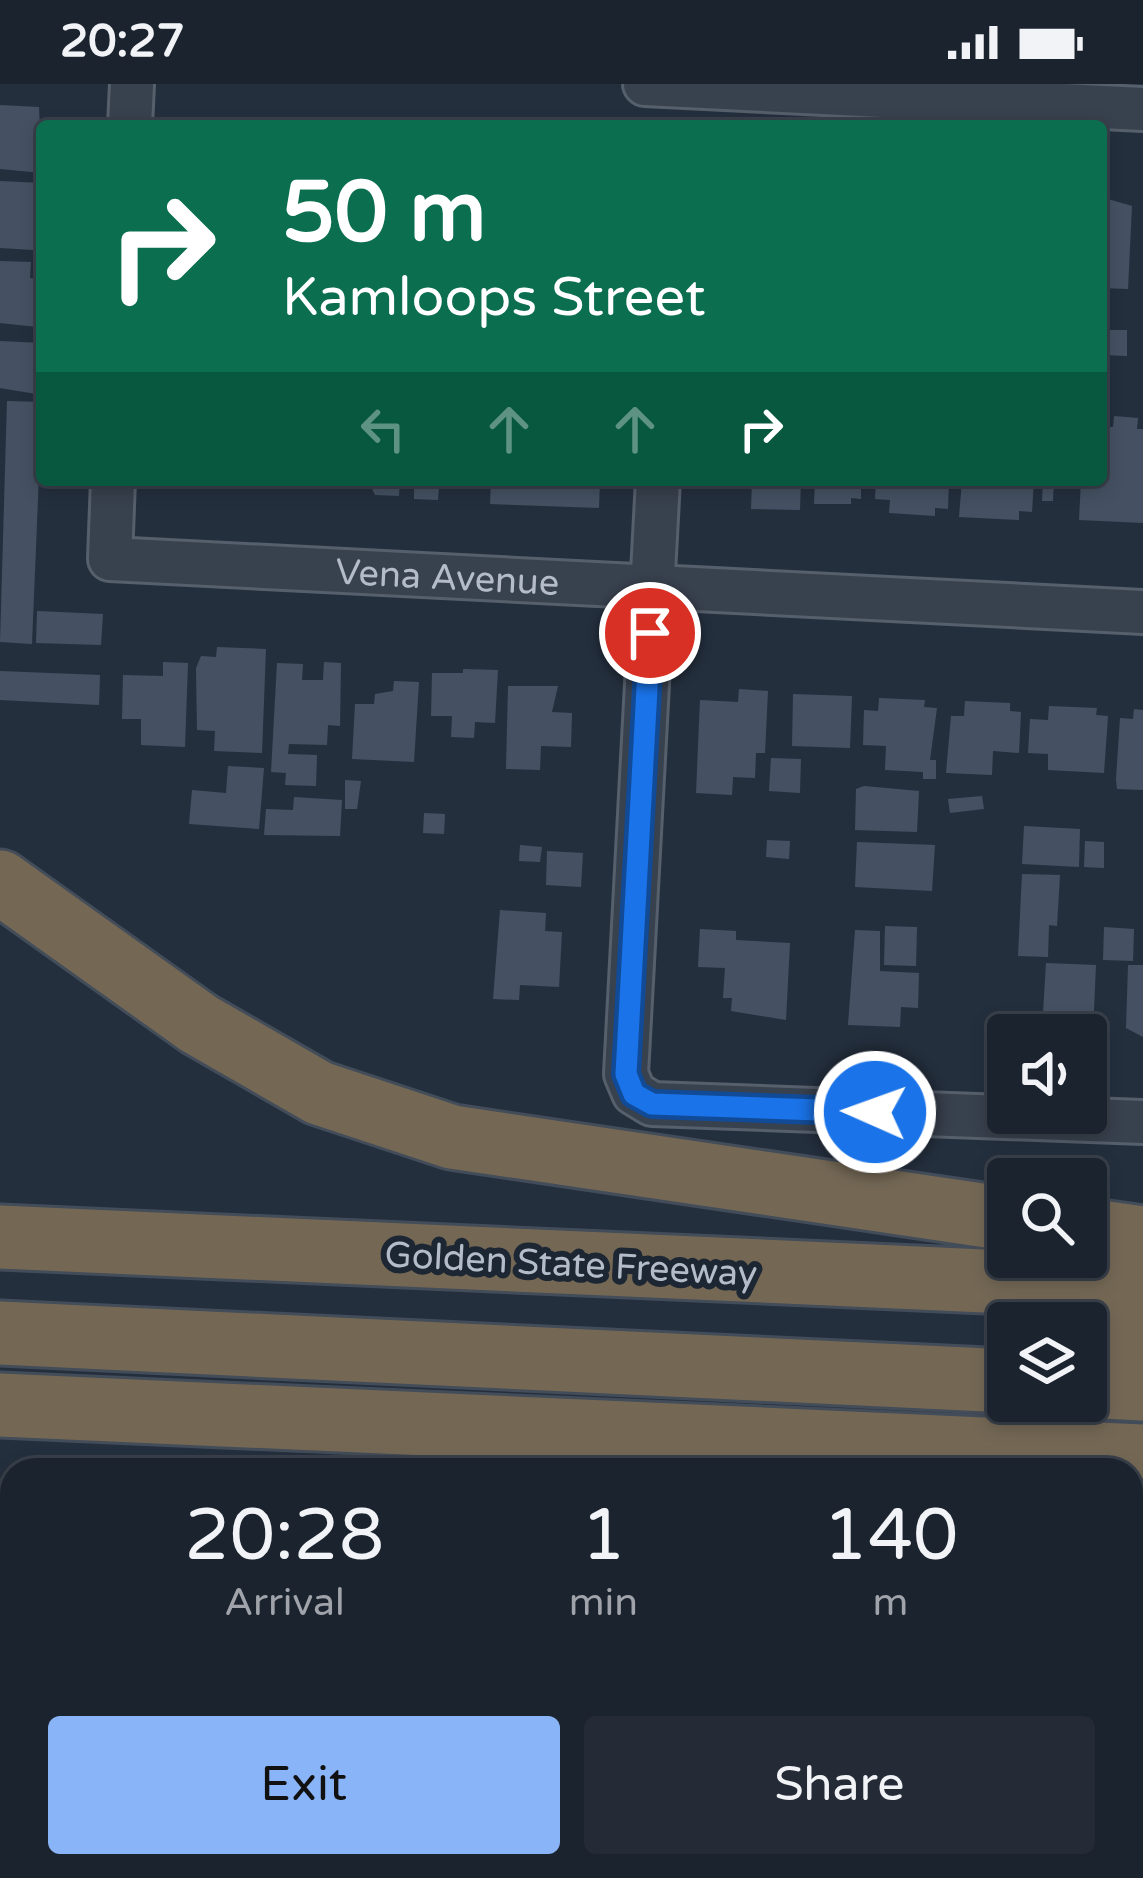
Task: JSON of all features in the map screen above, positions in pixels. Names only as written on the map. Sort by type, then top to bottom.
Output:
[{"type":"highway","points":[[0,882],[199,1024],[341,1100],[452,1137],[987,1216]]},
{"type":"highway","name":"Golden State Freeway","points":[[0,1237],[987,1256]]},
{"type":"highway","points":[[1107,1249],[1143,1238]]},
{"type":"highway","name":"Golden State Freeway","points":[[1107,1271],[1143,1288]]},
{"type":"highway","points":[[1094,1278],[1143,1346]]},
{"type":"highway","points":[[0,1333],[987,1380]]},
{"type":"highway","points":[[1107,1386],[1143,1389]]},
{"type":"highway","points":[[0,1405],[1143,1456]]},
{"type":"street","points":[[130,120],[132,84]]},
{"type":"street","points":[[645,84],[1143,110]]},
{"type":"street","points":[[672,120],[674,86]]},
{"type":"street","name":"Vena Avenue","points":[[113,486],[110,560],[1143,612]]},
{"type":"street","points":[[658,486],[626,1074],[634,1094],[652,1104],[1143,1123]]},
{"type":"building","points":[[0,105],[39,107],[36,172],[0,169]]},
{"type":"building","points":[[0,181],[36,183],[33,250],[0,248]]},
{"type":"building","points":[[1107,199],[1132,206],[1128,289],[1107,288]]},
{"type":"building","points":[[0,261],[31,262],[30,278],[36,279],[36,327],[0,323]]},
{"type":"building","points":[[1107,330],[1127,330],[1127,356],[1107,355]]},
{"type":"building","points":[[0,341],[36,343],[36,394],[0,388]]},
{"type":"building","points":[[7,401],[36,402],[39,486],[32,644],[0,642]]},
{"type":"building","points":[[1114,416],[1138,418],[1137,429],[1143,429],[1143,523],[1079,520],[1081,486],[1107,486],[1107,427],[1113,427]]},
{"type":"building","points":[[371,486],[400,486],[399,496],[375,495]]},
{"type":"building","points":[[414,486],[439,486],[438,500],[414,499]]},
{"type":"building","points":[[491,486],[600,486],[599,508],[490,504]]},
{"type":"building","points":[[752,486],[801,486],[800,510],[751,509]]},
{"type":"building","points":[[815,486],[861,486],[861,499],[851,498],[851,504],[814,504]]},
{"type":"building","points":[[876,486],[949,486],[948,509],[935,508],[935,516],[889,513],[890,500],[875,499]]},
{"type":"building","points":[[962,486],[1034,486],[1032,512],[1019,511],[1019,520],[959,517]]},
{"type":"building","points":[[1043,486],[1054,486],[1053,501],[1042,501]]},
{"type":"building","points":[[37,611],[103,614],[101,645],[36,643]]},
{"type":"building","points":[[217,647],[266,649],[262,753],[214,751],[215,731],[197,730],[196,668],[201,656],[216,657]]},
{"type":"building","points":[[163,662],[188,663],[185,747],[141,745],[141,719],[122,719],[123,675],[163,676]]},
{"type":"building","points":[[324,662],[341,663],[340,726],[328,725],[327,745],[289,744],[288,754],[317,755],[316,786],[285,785],[286,773],[271,772],[277,663],[303,664],[302,680],[323,680]]},
{"type":"building","points":[[463,669],[498,670],[495,723],[475,722],[474,738],[451,737],[452,716],[431,716],[432,673],[463,673]]},
{"type":"building","points":[[0,671],[100,675],[99,705],[0,700]]},
{"type":"building","points":[[394,681],[419,682],[414,762],[352,759],[355,704],[374,704],[375,694],[393,691]]},
{"type":"building","points":[[508,686],[558,686],[552,712],[572,713],[571,747],[541,746],[540,770],[506,769]]},
{"type":"building","points":[[739,689],[768,691],[765,753],[756,753],[755,778],[733,777],[732,795],[696,793],[700,700],[738,702]]},
{"type":"building","points":[[793,694],[852,696],[850,748],[792,746]]},
{"type":"building","points":[[879,698],[925,700],[924,707],[937,708],[930,760],[936,760],[936,779],[923,779],[923,772],[885,770],[886,746],[863,745],[864,710],[878,711]]},
{"type":"building","points":[[965,701],[1010,703],[1010,711],[1021,712],[1019,753],[993,751],[992,775],[946,773],[951,716],[964,716]]},
{"type":"building","points":[[1049,706],[1097,708],[1096,715],[1108,716],[1104,773],[1048,770],[1048,754],[1028,753],[1030,719],[1048,720]]},
{"type":"building","points":[[1134,709],[1143,710],[1143,790],[1117,789],[1120,718],[1133,719]]},
{"type":"building","points":[[771,758],[801,759],[800,793],[769,791]]},
{"type":"building","points":[[228,766],[264,768],[259,829],[189,824],[192,790],[226,793]]},
{"type":"building","points":[[345,780],[361,781],[357,809],[345,809]]},
{"type":"building","points":[[856,789],[919,791],[917,832],[855,830]]},
{"type":"building","points":[[982,796],[984,809],[950,813],[948,799]]},
{"type":"building","points":[[294,797],[342,800],[340,836],[264,835],[266,809],[293,810]]},
{"type":"building","points":[[424,813],[445,814],[444,834],[423,833]]},
{"type":"building","points":[[1024,826],[1080,829],[1079,867],[1022,864]]},
{"type":"building","points":[[767,840],[790,841],[789,859],[766,857]]},
{"type":"building","points":[[1085,841],[1104,842],[1104,868],[1084,867]]},
{"type":"building","points":[[857,842],[935,845],[932,891],[855,887]]},
{"type":"building","points":[[520,845],[542,847],[540,862],[519,861]]},
{"type":"building","points":[[547,851],[583,853],[581,887],[546,885]]},
{"type":"building","points":[[1022,874],[1060,875],[1057,926],[1049,925],[1048,957],[1018,956]]},
{"type":"building","points":[[500,910],[546,913],[545,931],[562,932],[559,987],[520,985],[519,1000],[493,999]]},
{"type":"building","points":[[885,926],[917,927],[916,966],[884,965]]},
{"type":"building","points":[[1104,927],[1134,929],[1133,961],[1103,960]]},
{"type":"building","points":[[700,929],[736,931],[736,940],[790,943],[786,1020],[731,1011],[732,998],[723,998],[725,968],[698,967]]},
{"type":"building","points":[[855,930],[880,931],[880,971],[919,973],[918,1008],[901,1007],[900,1027],[848,1025]]},
{"type":"building","points":[[1046,963],[1096,965],[1094,1014],[1043,1014]]},
{"type":"building","points":[[1128,965],[1143,965],[1143,1037],[1126,1028]]},
{"type":"route","points":[[650,633],[626,1074],[634,1094],[652,1104],[875,1112]]}]
